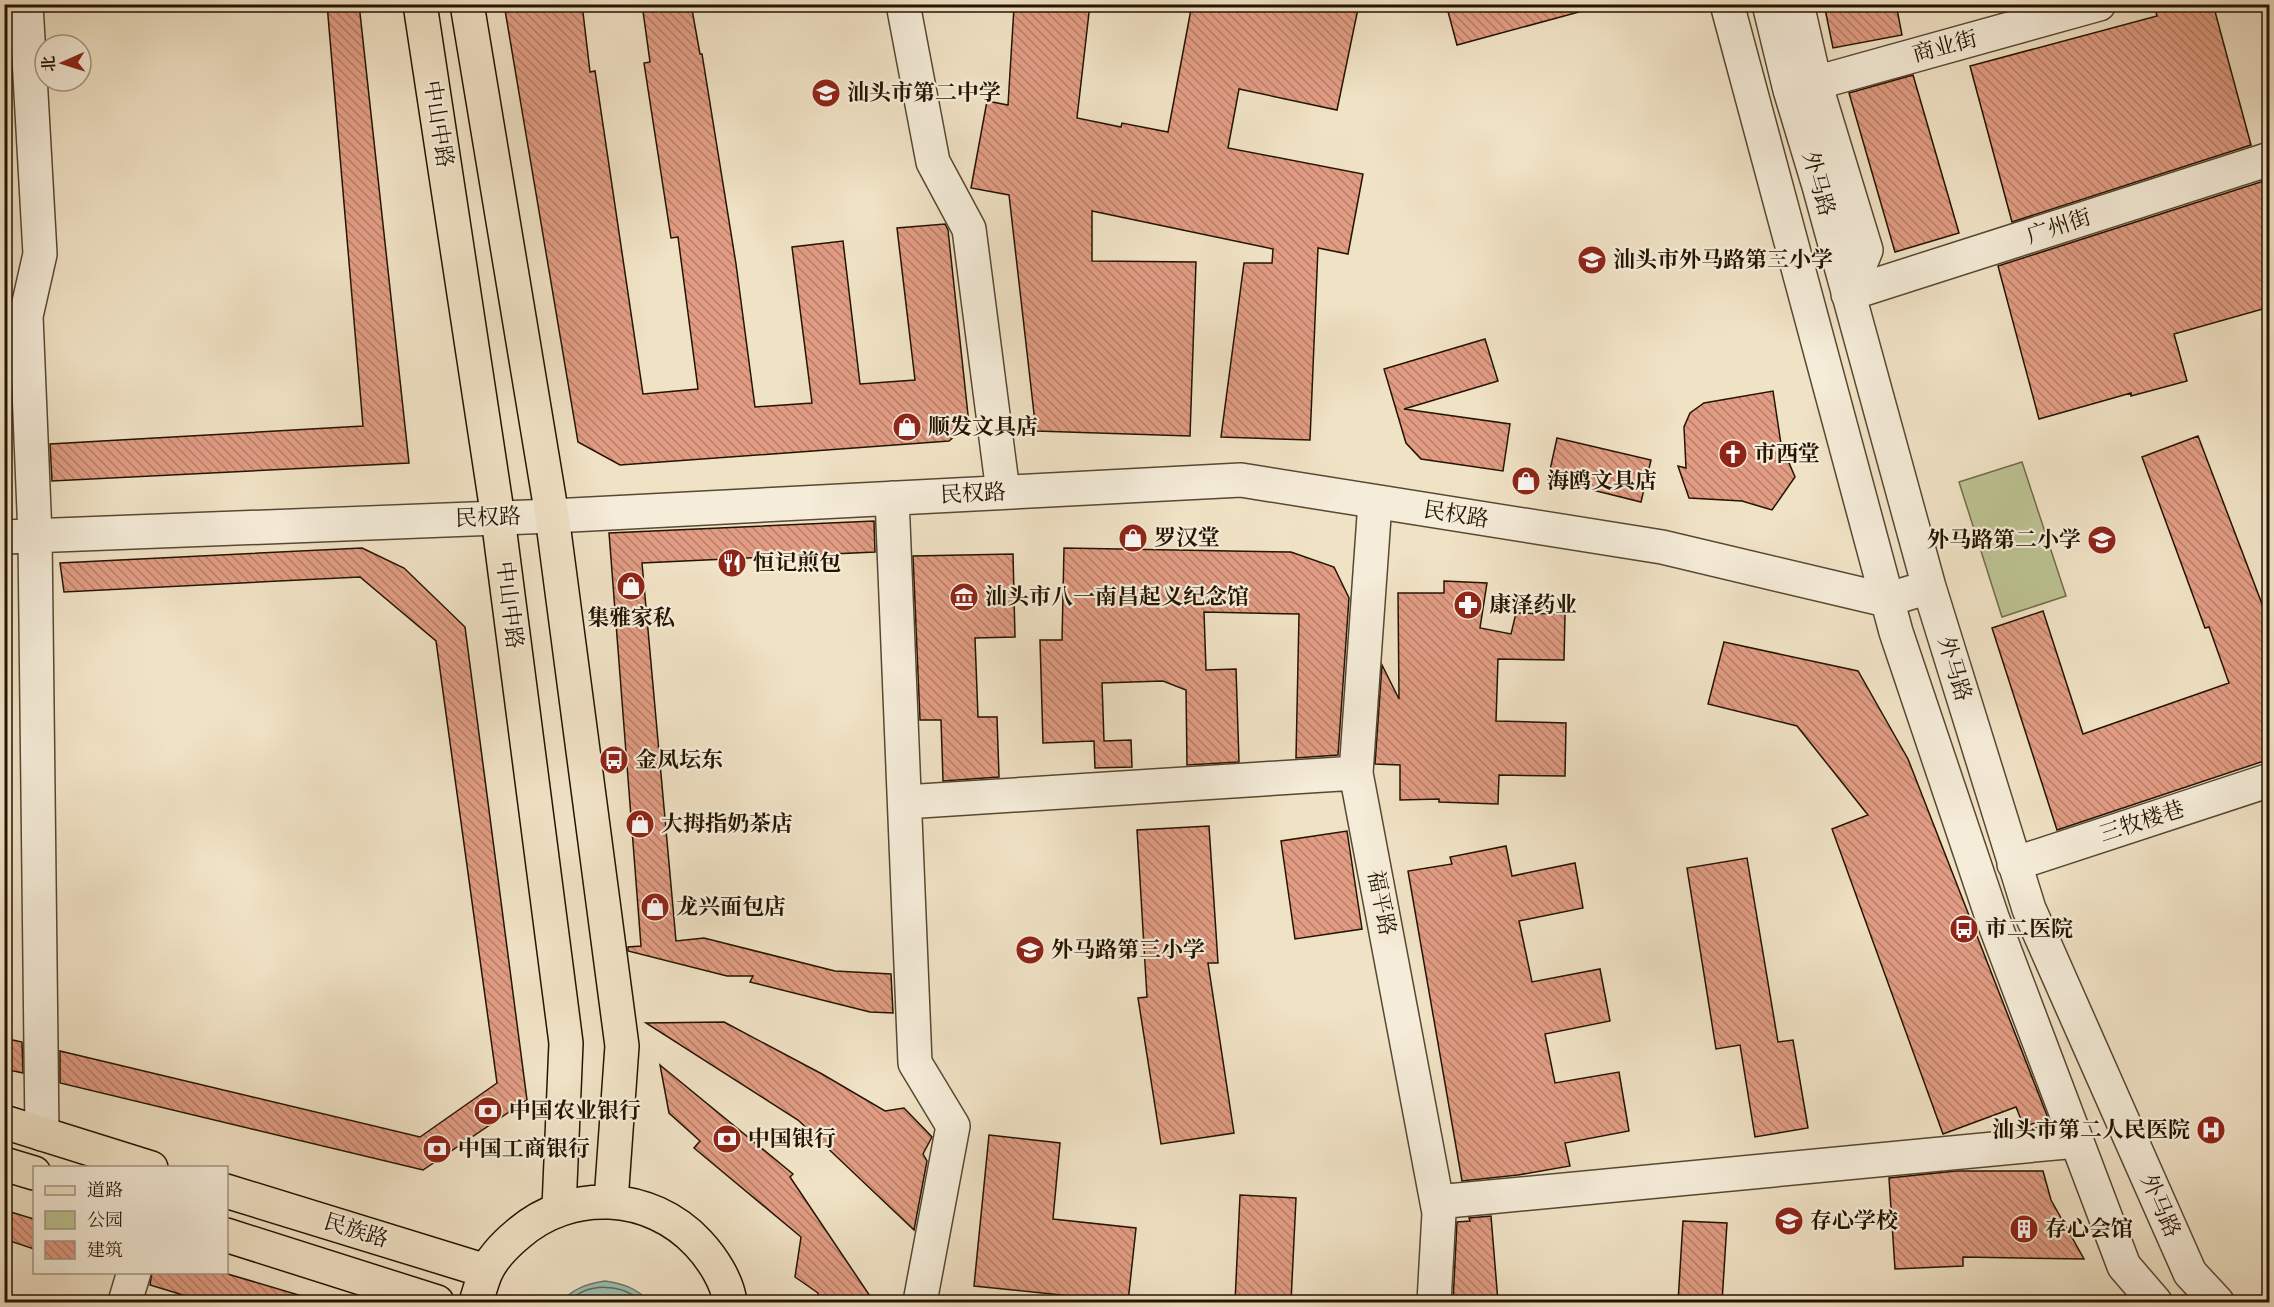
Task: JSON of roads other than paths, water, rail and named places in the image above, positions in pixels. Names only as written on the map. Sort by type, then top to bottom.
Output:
[{"type":"main road","name":"中山中路","points":[[420,4],[498,518],[566,1043],[559,1208]]},
{"type":"main road","points":[[467,4],[552,516],[622,1046],[611,1201]]},
{"type":"main road","points":[[4,1122],[148,1166]]},
{"type":"main road","points":[[4,1164],[33,1173]]},
{"type":"main road","name":"民族路","points":[[228,1192],[486,1271]]},
{"type":"main road","points":[[476,1302],[486,1271],[505,1245],[530,1223],[559,1208],[585,1202],[611,1201],[650,1209],[685,1229],[711,1258],[729,1294],[730,1302]]},
{"type":"main road","name":"民族路","points":[[228,1236],[437,1302]]},
{"type":"street","points":[[26,4],[40,254],[27,316],[20,536],[42,1134]]},
{"type":"street","points":[[903,4],[933,162],[969,229],[1003,492]]},
{"type":"street","name":"外马路","points":[[1727,4],[1896,632],[1992,917],[2124,1266],[2155,1302]]},
{"type":"street","name":"外马路","points":[[1769,4],[1803,87],[1848,294],[1929,587],[2029,909],[2190,1273],[2217,1302]]},
{"type":"street","points":[[1797,4],[1803,87]]},
{"type":"street","name":"商业街","points":[[1803,87],[2099,4]]},
{"type":"street","name":"广州街","points":[[1848,294],[2270,159]]},
{"type":"street","name":"民权路","points":[[20,536],[552,516],[1240,480],[1662,547],[1886,600]]},
{"type":"street","points":[[892,498],[915,1063],[953,1126],[920,1302]]},
{"type":"street","name":"福平路","points":[[1375,502],[1356,773],[1439,1213],[1434,1302]]},
{"type":"street","points":[[1886,600],[1929,587]]},
{"type":"street","points":[[905,802],[1356,773]]},
{"type":"street","name":"三牧楼巷","points":[[2014,864],[2270,780]]},
{"type":"street","points":[[1437,1202],[2077,1141]]},
{"type":"street","points":[[125,1302],[133,1274]]},
{"type":"water","points":[[605,1281],[629,1287],[650,1302],[561,1302],[581,1287]]},
{"type":"place","name":"汕头市第二中学","points":[[826,93]]},
{"type":"place","name":"汕头市外马路第三小学","points":[[1592,260]]},
{"type":"place","name":"顺发文具店","points":[[907,427]]},
{"type":"place","name":"市西堂","points":[[1733,454]]},
{"type":"place","name":"海鸥文具店","points":[[1526,481]]},
{"type":"place","name":"罗汉堂","points":[[1133,538]]},
{"type":"place","name":"外马路第二小学","points":[[2102,540]]},
{"type":"place","name":"恒记煎包","points":[[732,563]]},
{"type":"place","name":"集雅家私","points":[[631,586]]},
{"type":"place","name":"汕头市八一南昌起义纪念馆","points":[[964,597]]},
{"type":"place","name":"康泽药业","points":[[1468,605]]},
{"type":"place","name":"金凤坛东","points":[[614,760]]},
{"type":"place","name":"大拇指奶茶店","points":[[640,824]]},
{"type":"place","name":"龙兴面包店","points":[[655,907]]},
{"type":"place","name":"市二医院","points":[[1964,929]]},
{"type":"place","name":"外马路第三小学","points":[[1030,950]]},
{"type":"place","name":"中国农业银行","points":[[488,1111]]},
{"type":"place","name":"汕头市第二人民医院","points":[[2211,1130]]},
{"type":"place","name":"中国银行","points":[[727,1139]]},
{"type":"place","name":"中国工商银行","points":[[437,1149]]},
{"type":"place","name":"存心学校","points":[[1789,1221]]},
{"type":"place","name":"存心会馆","points":[[2024,1229]]}]
